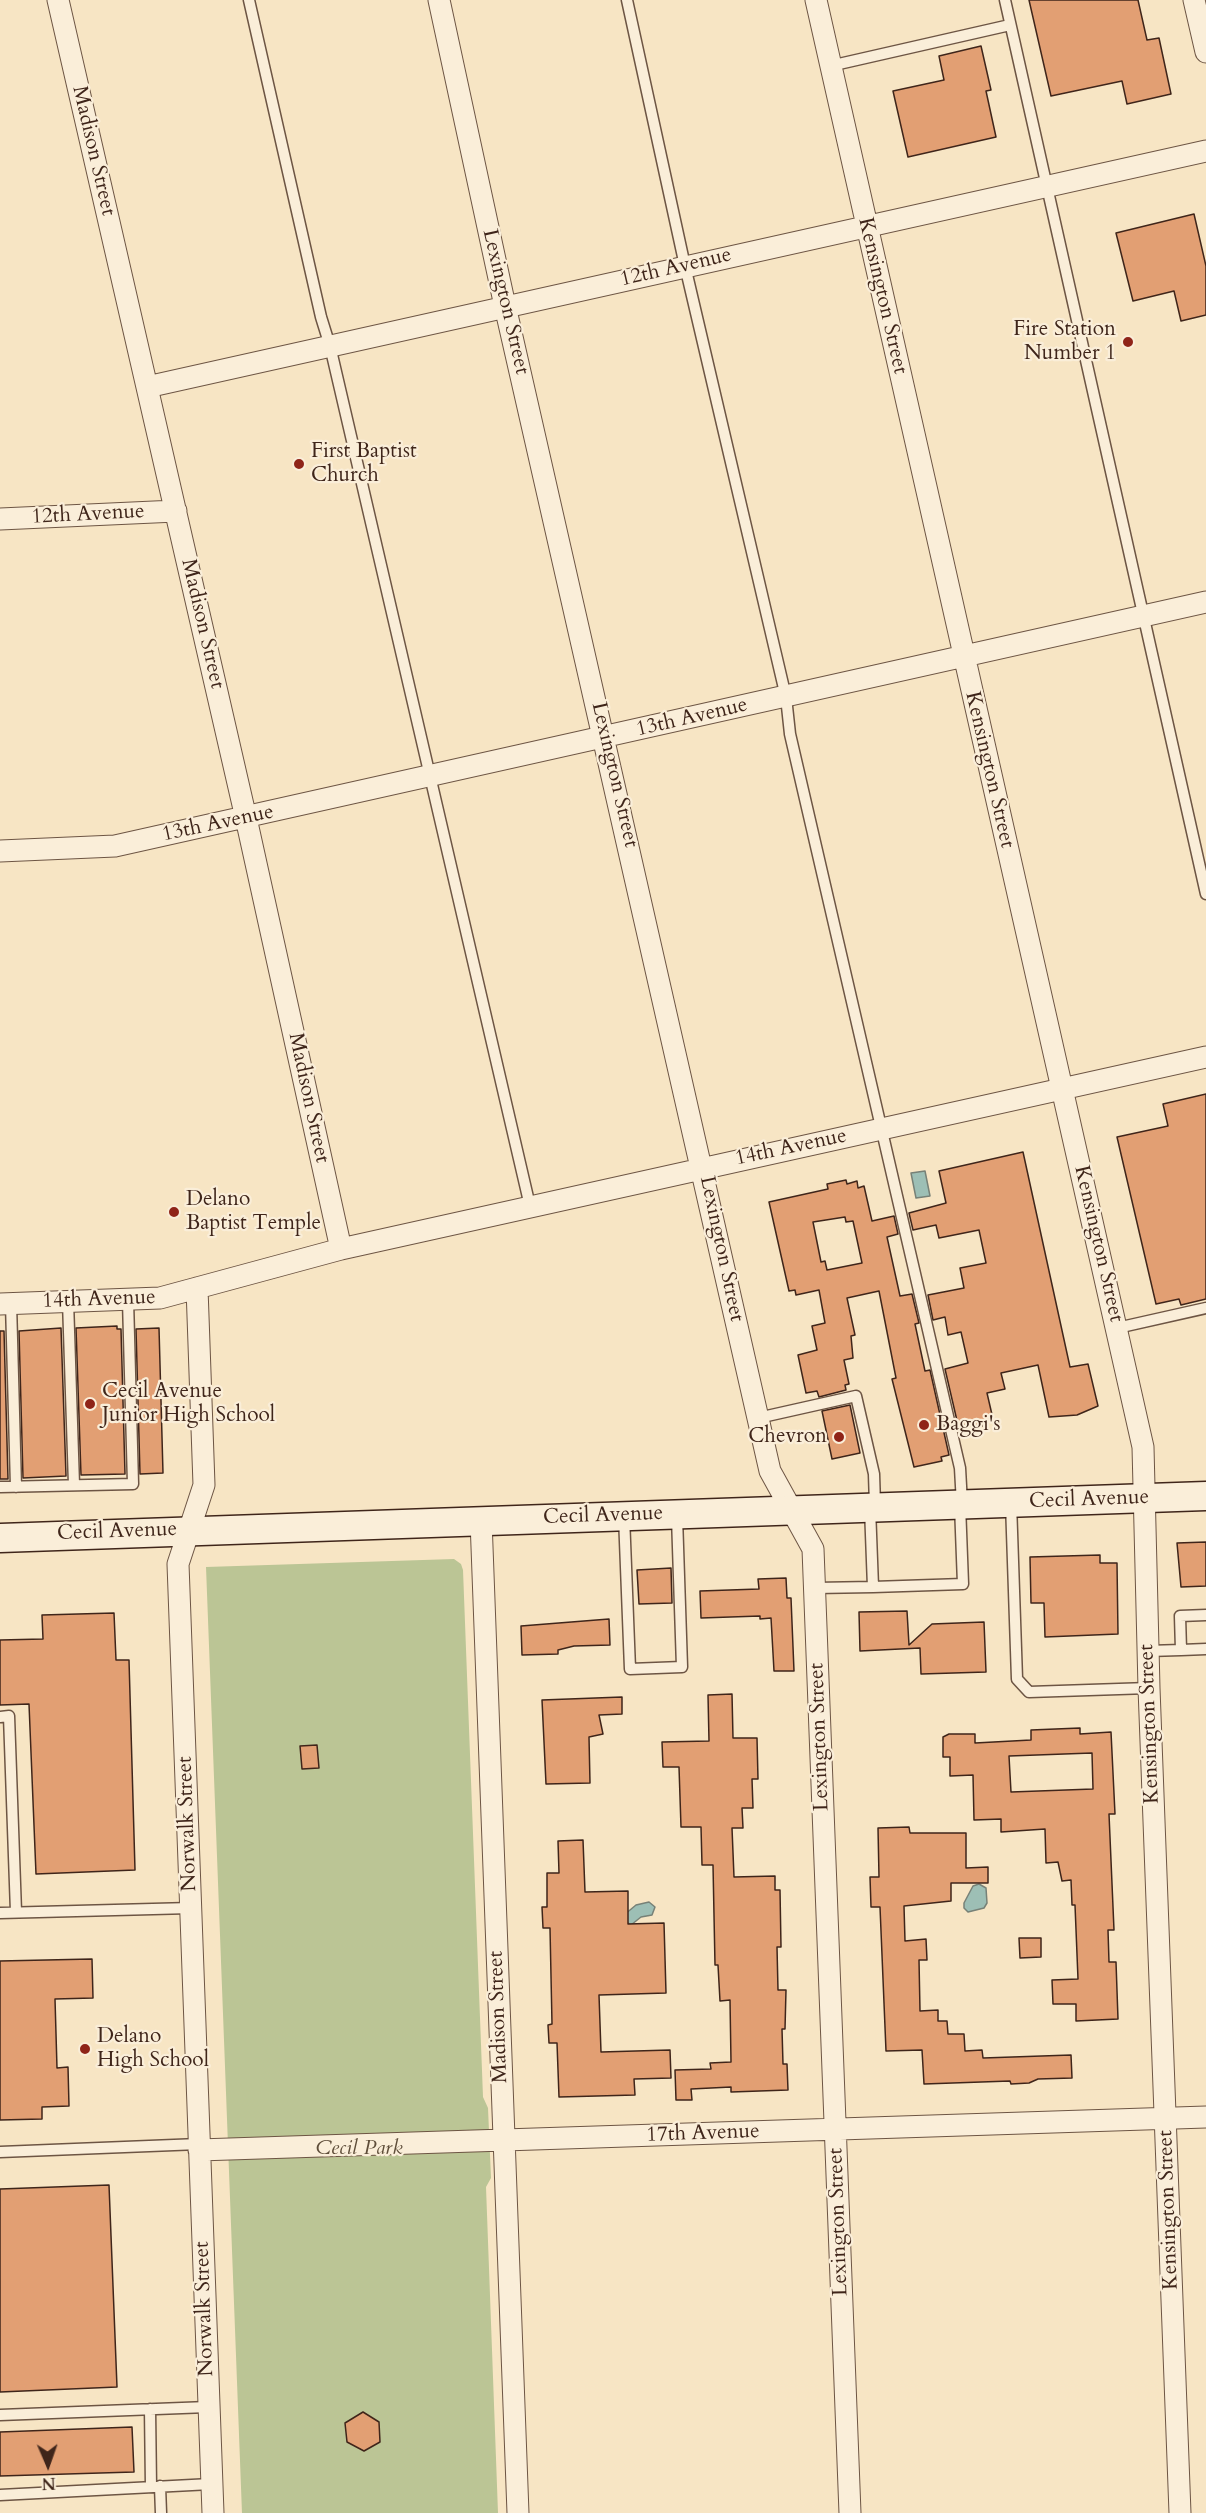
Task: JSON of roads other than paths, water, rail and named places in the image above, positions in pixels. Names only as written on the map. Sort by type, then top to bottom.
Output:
[{"type":"main road","name":"Cecil Avenue","points":[[0,1538],[190,1529],[1206,1496]]},
{"type":"street","name":"Madison Street","points":[[58,0],[246,818],[342,1249]]},
{"type":"street","name":"Lexington Street","points":[[439,0],[506,306],[703,1167],[770,1471],[813,1549],[850,2513]]},
{"type":"street","name":"Kensington Street","points":[[816,0],[1143,1448],[1149,1688],[1180,2513]]},
{"type":"street","points":[[1194,0],[1205,46]]},
{"type":"street","name":"12th Avenue","points":[[147,387],[1048,184],[1206,151]]},
{"type":"street","name":"12th Avenue","points":[[0,519],[176,511]]},
{"type":"street","name":"13th Avenue","points":[[0,851],[115,846],[1206,602]]},
{"type":"street","name":"14th Avenue","points":[[342,1249],[1206,1057]]},
{"type":"street","points":[[197,1288],[342,1249]]},
{"type":"street","name":"14th Avenue","points":[[6,1303],[160,1298],[197,1288]]},
{"type":"street","name":"Norwalk Street","points":[[197,1288],[204,1485],[178,1564],[213,2513]]},
{"type":"street","name":"Madison Street","points":[[480,1520],[518,2513]]},
{"type":"street","name":"17th Avenue","points":[[199,2147],[505,2140],[1206,2117]]},
{"type":"lane","points":[[249,0],[321,317],[330,346],[432,776],[530,1206]]},
{"type":"lane","points":[[627,0],[685,266],[786,697],[790,734],[962,1476],[963,1584],[815,1588]]},
{"type":"lane","points":[[1005,0],[1206,894]]},
{"type":"lane","points":[[830,66],[1010,25]]},
{"type":"lane","points":[[0,1487],[133,1484],[128,1300]]},
{"type":"lane","points":[[68,1301],[74,1485]]},
{"type":"lane","points":[[6,1303],[16,1487]]},
{"type":"lane","points":[[1117,1328],[1206,1308]]},
{"type":"lane","points":[[758,1418],[856,1396],[874,1474],[873,1587]]},
{"type":"lane","points":[[1011,1503],[1017,1679],[1029,1692],[1149,1688]]},
{"type":"lane","points":[[624,1515],[630,1669],[640,1669],[682,1667],[677,1513]]},
{"type":"lane","points":[[1181,1650],[1180,1616],[1206,1615]]},
{"type":"lane","points":[[1148,1651],[1206,1649]]},
{"type":"lane","points":[[0,1717],[9,1716],[16,1912]]},
{"type":"lane","points":[[0,1913],[191,1908]]},
{"type":"lane","points":[[0,2152],[199,2147]]},
{"type":"lane","points":[[0,2415],[208,2407]]},
{"type":"lane","points":[[150,2409],[156,2486],[162,2513]]},
{"type":"lane","points":[[0,2494],[211,2484]]},
{"type":"water","points":[[925,1171],[930,1196],[916,1198],[911,1173]]},
{"type":"water","points":[[979,1884],[986,1888],[987,1903],[984,1908],[968,1912],[964,1908],[964,1903],[973,1886]]},
{"type":"water","points":[[649,1902],[655,1907],[652,1915],[641,1917],[631,1925],[624,1920],[624,1915],[636,1905]]},
{"type":"place","name":"Fire Station Number 1","points":[[1128,342]]},
{"type":"place","name":"First Baptist Church","points":[[299,464]]},
{"type":"place","name":"Delano Baptist Temple","points":[[174,1212]]},
{"type":"place","name":"Cecil Avenue Junior High School","points":[[90,1404]]},
{"type":"place","name":"Baggi's","points":[[924,1425]]},
{"type":"place","name":"Chevron","points":[[839,1437]]},
{"type":"place","name":"Delano High School","points":[[85,2049]]},
{"type":"park label","name":"Cecil Park","points":[[359,2149]]}]
